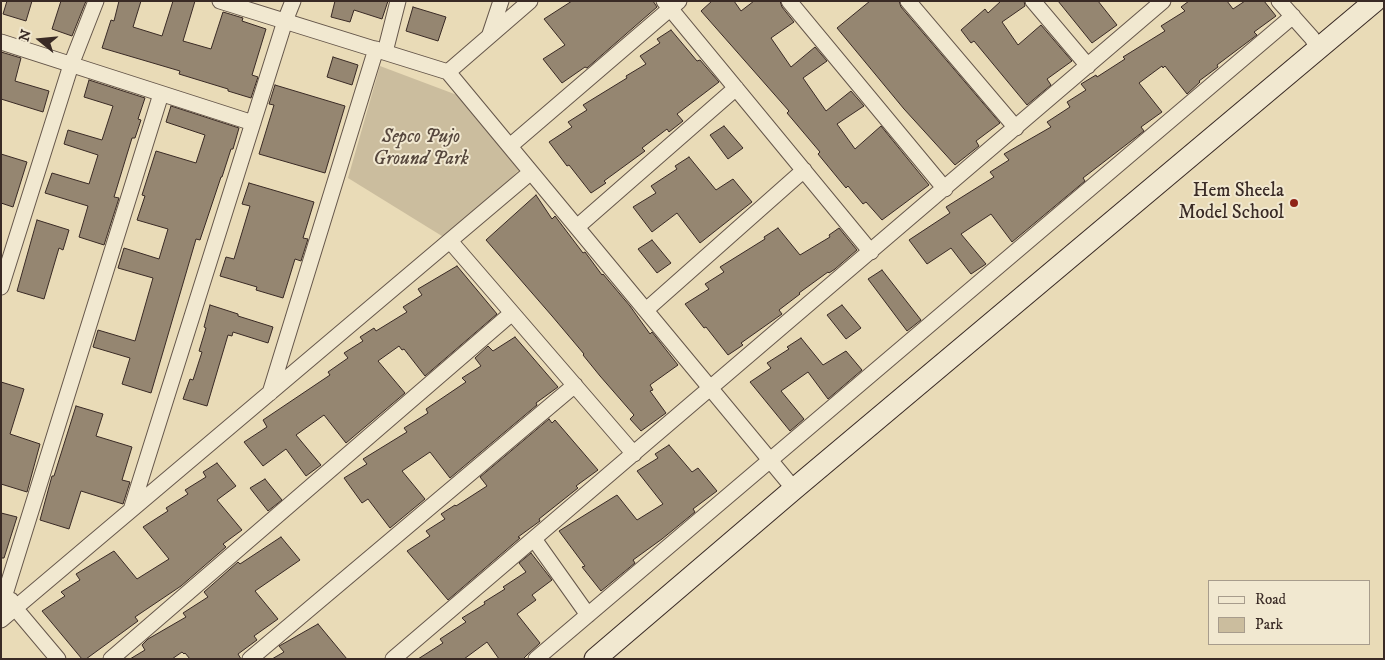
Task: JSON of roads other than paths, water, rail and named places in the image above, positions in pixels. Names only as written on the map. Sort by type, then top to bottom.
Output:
[{"type":"street","points":[[1,287],[71,65],[96,1]]},
{"type":"street","points":[[220,1],[448,72],[791,485]]},
{"type":"street","points":[[131,510],[285,21],[293,1]]},
{"type":"street","points":[[270,393],[380,51],[398,1]]},
{"type":"street","points":[[490,36],[501,1]]},
{"type":"street","points":[[448,72],[530,1]]},
{"type":"street","points":[[789,1],[945,188]]},
{"type":"street","points":[[908,1],[1016,128]]},
{"type":"street","points":[[1033,1],[1088,66]]},
{"type":"street","points":[[1279,1],[1315,44]]},
{"type":"street","points":[[1315,44],[1356,1]]},
{"type":"street","points":[[578,659],[791,485],[1315,44],[1375,1]]},
{"type":"street","points":[[393,659],[1162,2]]},
{"type":"street","points":[[510,146],[671,4],[736,88],[871,252]]},
{"type":"street","points":[[536,659],[1293,16]]},
{"type":"street","points":[[1,42],[253,124]]},
{"type":"street","points":[[577,227],[736,88]]},
{"type":"street","points":[[58,659],[8,607],[6,590],[160,94]]},
{"type":"street","points":[[646,310],[804,170]]},
{"type":"street","points":[[1,620],[8,607],[131,510],[531,172]]},
{"type":"street","points":[[450,241],[634,454]]},
{"type":"street","points":[[111,659],[512,313]]},
{"type":"street","points":[[250,659],[575,386]]},
{"type":"street","points":[[595,659],[791,485]]},
{"type":"street","points":[[534,539],[588,615]]},
{"type":"place","name":"Hem Sheela Model School","points":[[1294,203]]},
{"type":"park label","name":"Sepco Pujo Ground Park","points":[[421,149]]}]
